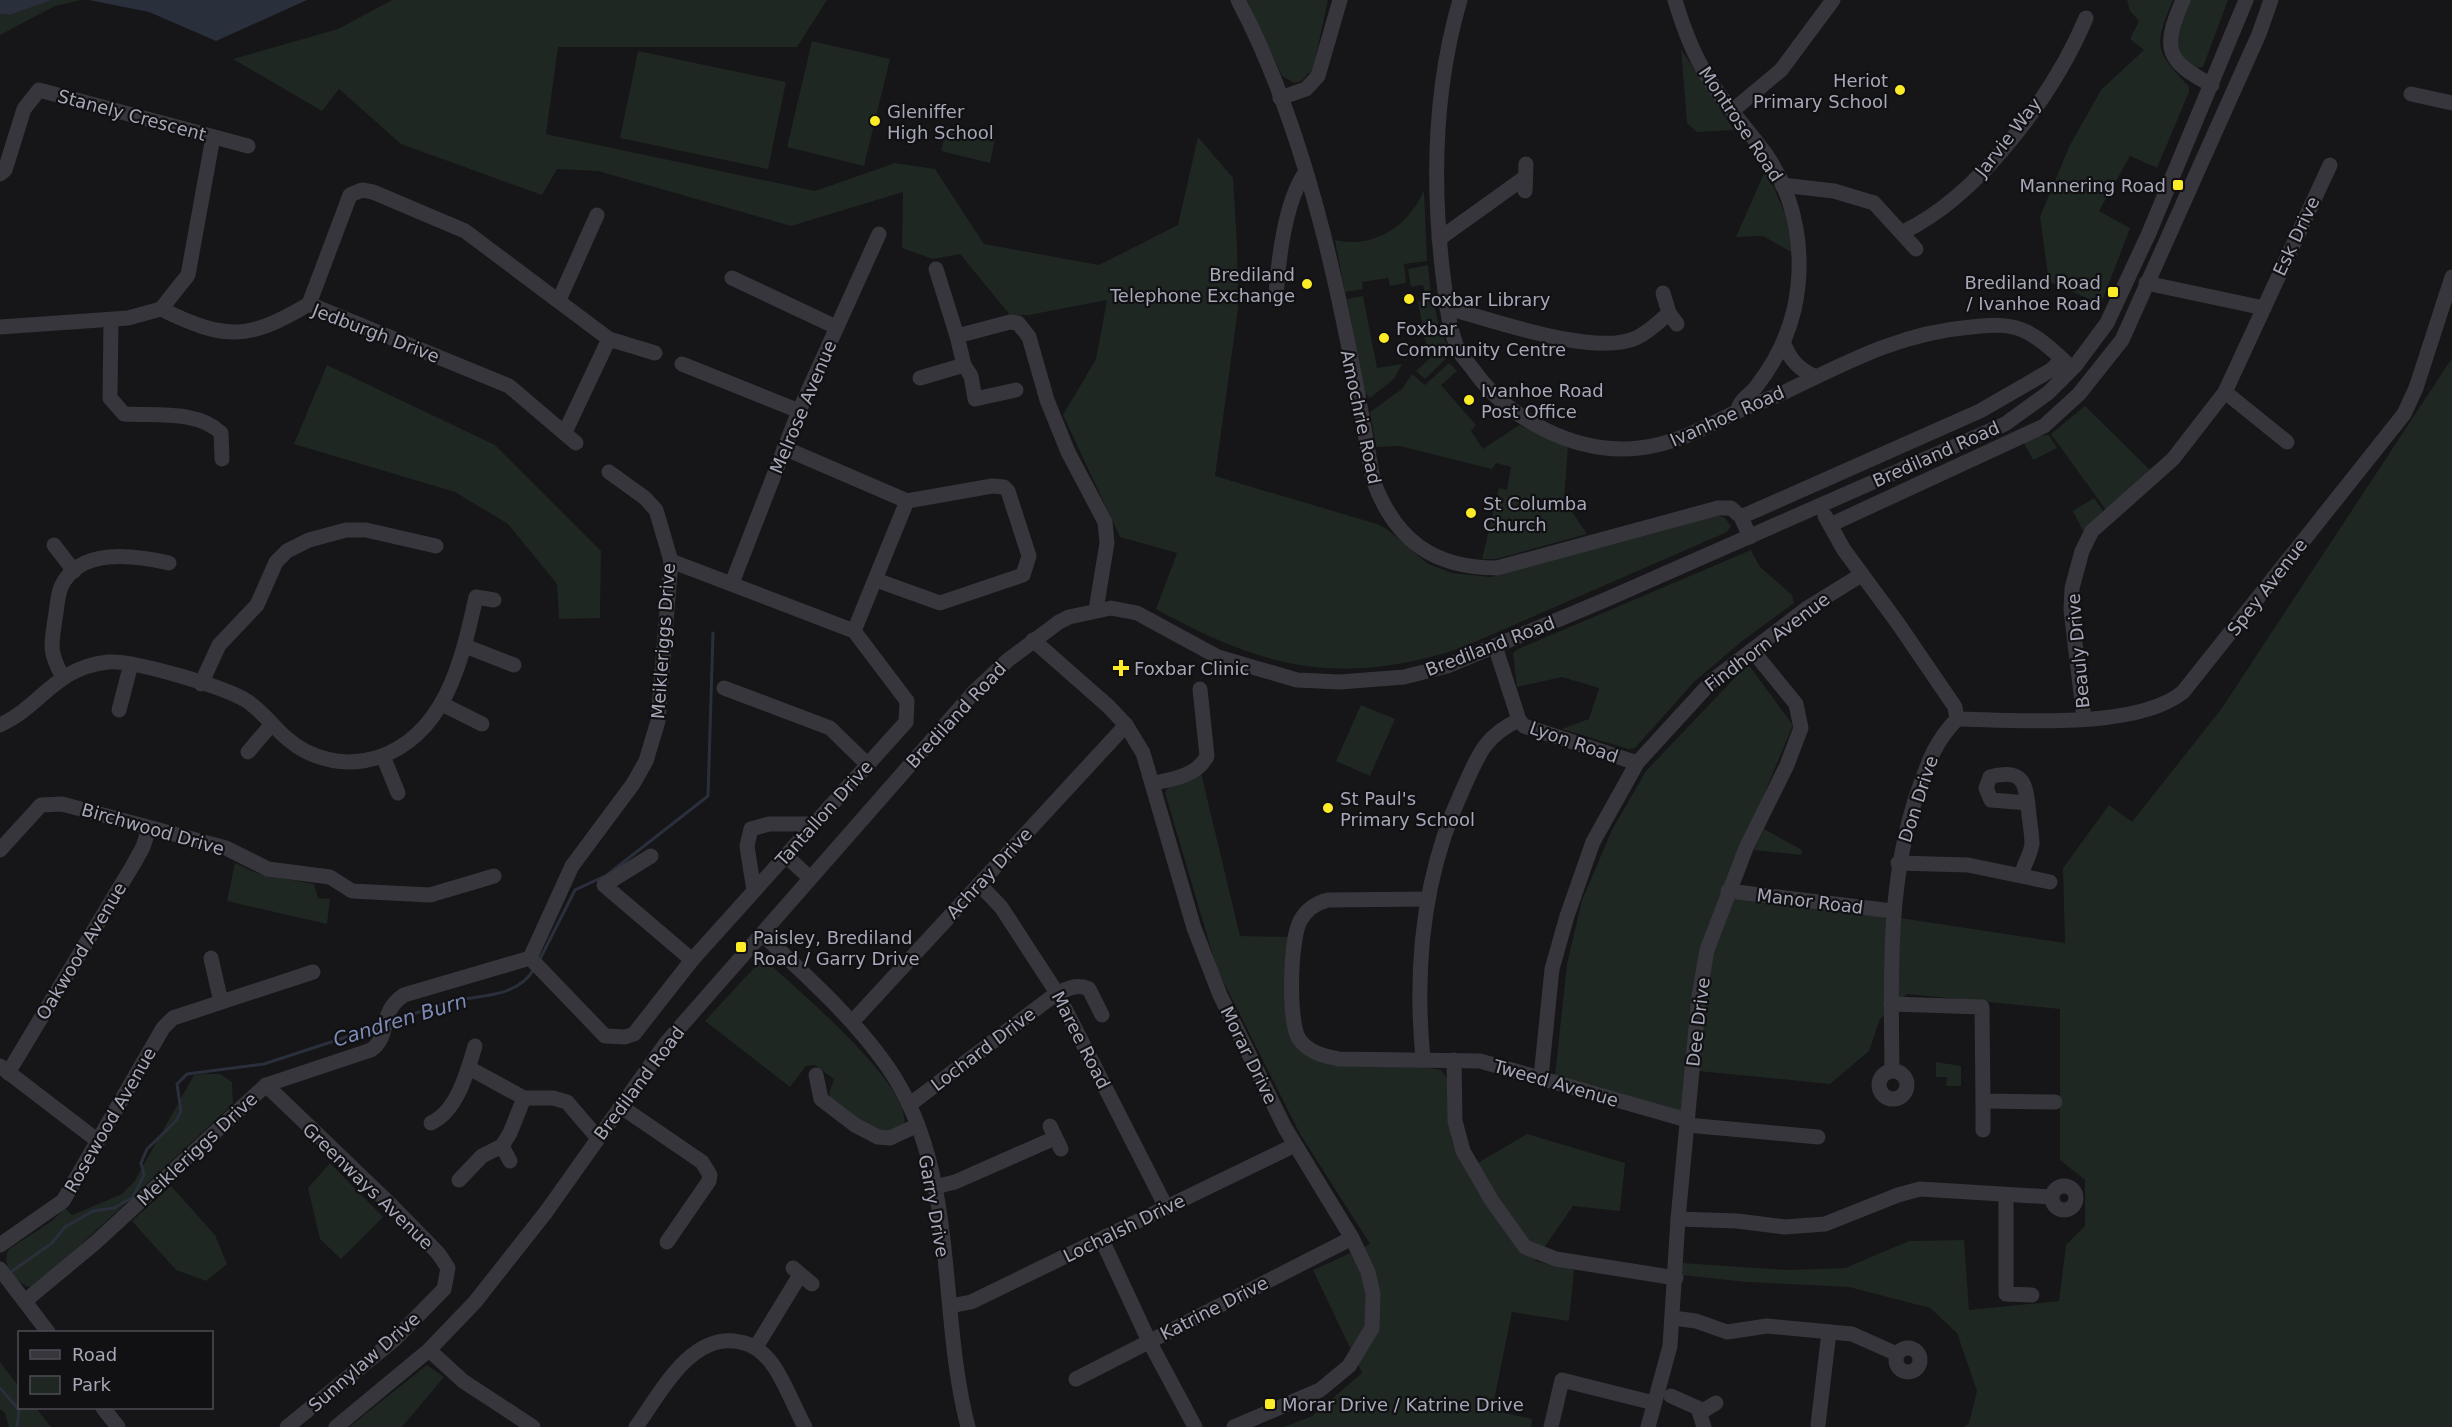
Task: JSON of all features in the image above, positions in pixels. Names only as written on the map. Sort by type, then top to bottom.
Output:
[{"type":"street","name":"Amochrie Road","points":[[1238,0],[1280,98],[1305,173],[1333,275],[1373,480],[1381,502],[1395,524],[1414,545],[1453,564],[1474,568],[1497,568],[1718,508],[1731,508],[1741,517]]},
{"type":"street","points":[[1280,98],[1306,89],[1318,76],[1340,0]]},
{"type":"street","name":"Ivanhoe Road","points":[[1460,0],[1440,99],[1437,182],[1439,239],[1447,308],[1458,348],[1480,380],[1506,405],[1532,423],[1572,441],[1605,447],[1637,448],[1662,444],[1699,432],[1814,376],[1899,340],[1947,329],[2010,326],[2028,332],[2067,363]]},
{"type":"street","name":"Montrose Road","points":[[1675,0],[1685,32],[1707,77],[1766,155],[1782,185],[1798,240],[1800,268],[1794,310],[1784,344],[1754,389],[1740,402],[1737,412]]},
{"type":"street","points":[[1732,111],[1781,70],[1833,0]]},
{"type":"street","points":[[2184,0],[2174,21],[2170,47],[2176,62],[2212,85]]},
{"type":"street","name":"Brediland Road","points":[[346,1424],[429,1350],[474,1302],[546,1212],[597,1137],[666,1043],[974,692],[1033,640],[1069,617],[1111,608],[1137,613],[1218,657],[1298,680],[1340,682],[1404,677],[1447,666],[1495,646],[1750,537],[2005,424],[2048,393],[2067,363],[2107,323],[2149,233],[2246,0]]},
{"type":"street","name":"Brediland Road","points":[[1830,525],[2044,426],[2079,394],[2111,356],[2122,340],[2259,34],[2271,0]]},
{"type":"street","name":"Jarvie Way","points":[[1903,232],[1928,220],[1945,208],[1987,169],[2035,105],[2069,53],[2086,18]]},
{"type":"street","name":"Stanely Crescent","points":[[0,174],[5,170],[24,109],[39,90],[248,146]]},
{"type":"street","points":[[2411,94],[2452,103]]},
{"type":"street","points":[[0,327],[111,320],[161,309],[188,275],[213,137]]},
{"type":"street","name":"Esk Drive","points":[[2159,474],[2198,430],[2225,392],[2330,165]]},
{"type":"street","points":[[1276,297],[1284,237],[1299,183],[1305,173]]},
{"type":"street","points":[[1439,239],[1525,178]]},
{"type":"street","points":[[1782,185],[1834,191],[1874,203],[1903,232],[1916,249]]},
{"type":"street","points":[[309,304],[350,195],[362,190],[373,192],[465,231],[609,339],[655,353]]},
{"type":"street","points":[[559,300],[597,215]]},
{"type":"street","name":"Melrose Avenue","points":[[732,583],[799,411],[879,234]]},
{"type":"street","points":[[936,269],[964,365],[971,376],[975,399],[1016,390]]},
{"type":"street","name":"Spey Avenue","points":[[1957,719],[2122,716],[2148,711],[2174,699],[2193,681],[2404,414],[2416,388],[2452,277]]},
{"type":"street","points":[[732,278],[836,327]]},
{"type":"street","points":[[2146,283],[2264,308]]},
{"type":"street","points":[[1447,308],[1587,345],[1612,345],[1635,339],[1673,318],[1664,293]]},
{"type":"street","name":"Jedburgh Drive","points":[[161,309],[195,325],[228,334],[257,329],[285,318],[309,304],[509,386],[576,443]]},
{"type":"street","points":[[111,320],[110,398],[116,408],[124,414],[199,419],[212,424],[221,433],[222,459]]},
{"type":"street","points":[[957,336],[1010,322],[1018,323],[1029,337],[1047,400],[1068,452],[1104,522],[1107,543],[1096,610]]},
{"type":"street","points":[[565,432],[609,339]]},
{"type":"street","points":[[1784,344],[1788,355],[1798,366],[1814,376]]},
{"type":"street","points":[[1750,537],[1741,517],[1980,411],[2051,369],[2067,363]]},
{"type":"street","points":[[682,364],[799,411]]},
{"type":"street","points":[[920,378],[964,365]]},
{"type":"street","points":[[2225,392],[2287,442]]},
{"type":"street","points":[[784,448],[907,501],[992,486],[1004,488],[1010,495],[1029,556],[1027,569],[1017,579],[940,603],[876,580]]},
{"type":"street","name":"Meikleriggs Drive","points":[[25,1301],[95,1243],[266,1085],[359,1055],[378,1045],[382,1038],[389,1007],[404,995],[532,960],[561,884],[633,784],[649,751],[661,704],[670,561],[656,510],[645,498],[609,472]]},
{"type":"street","name":"Beauly Drive","points":[[2084,718],[2071,610],[2076,568],[2092,531],[2159,474]]},
{"type":"street","points":[[670,561],[854,631],[907,501]]},
{"type":"street","points":[[1820,505],[1861,575],[1897,622],[1948,698],[1957,719]]},
{"type":"street","points":[[201,684],[219,645],[257,605],[276,562],[287,551],[329,533],[356,530],[390,534],[436,546]]},
{"type":"street","points":[[54,545],[74,571]]},
{"type":"street","points":[[62,676],[51,653],[62,587],[74,571],[87,561],[119,556],[169,563]]},
{"type":"street","name":"Findhorn Avenue","points":[[1541,1077],[1552,969],[1567,916],[1593,842],[1637,763],[1713,680],[1806,609],[1861,575]]},
{"type":"street","points":[[0,725],[26,708],[62,676],[93,664],[110,662],[131,664],[201,684],[247,701],[291,743],[323,759],[351,762],[383,756],[420,733],[442,704],[465,646],[476,597],[494,600]]},
{"type":"street","name":"Tantallon Drive","points":[[532,960],[605,1036],[625,1037],[634,1034],[692,960],[906,722],[908,701],[854,631]]},
{"type":"street","name":"Morar Drive","points":[[1033,640],[1126,724],[1143,753],[1154,783],[1194,928],[1216,986],[1295,1145],[1352,1238],[1368,1272],[1373,1294],[1372,1328],[1349,1366],[1320,1390],[1234,1427]]},
{"type":"street","points":[[465,646],[514,665]]},
{"type":"street","name":"Lyon Road","points":[[1495,646],[1518,720],[1531,729],[1637,763]]},
{"type":"street","name":"Dee Drive","points":[[1648,1427],[1670,1346],[1678,1219],[1707,950],[1746,848],[1787,765],[1801,728],[1796,704],[1752,650]]},
{"type":"street","points":[[119,710],[131,664]]},
{"type":"street","points":[[724,688],[830,728],[868,765]]},
{"type":"street","points":[[1154,783],[1192,772],[1203,764],[1207,756],[1200,689]]},
{"type":"street","points":[[442,704],[482,724]]},
{"type":"street","name":"Don Drive","points":[[1892,1071],[1893,911],[1898,863],[1929,759],[1940,737],[1957,719]]},
{"type":"street","points":[[1423,1059],[1419,994],[1421,943],[1428,899],[1444,834],[1480,753],[1497,731],[1518,720]]},
{"type":"street","name":"Achray Drive","points":[[852,1022],[1126,724]]},
{"type":"street","points":[[248,752],[271,725]]},
{"type":"street","points":[[383,756],[398,794]]},
{"type":"street","name":"Birchwood Drive","points":[[0,850],[34,810],[52,803],[226,848],[268,869],[330,877],[352,891],[430,895],[494,876]]},
{"type":"street","points":[[2021,875],[2032,844],[2028,803]]},
{"type":"street","points":[[754,891],[747,846],[751,829],[769,824],[813,824]]},
{"type":"street","name":"Oakwood Avenue","points":[[4,1070],[133,866],[150,828]]},
{"type":"street","points":[[785,855],[810,878]]},
{"type":"street","points":[[651,856],[604,885],[692,960]]},
{"type":"street","points":[[1898,863],[1968,865],[2050,882]]},
{"type":"street","name":"Maree Road","points":[[979,884],[1001,907],[1057,993],[1166,1207]]},
{"type":"street","name":"Manor Road","points":[[1728,891],[1893,911]]},
{"type":"street","name":"Tweed Avenue","points":[[1428,899],[1337,899],[1320,902],[1305,914],[1294,941],[1293,1021],[1303,1044],[1317,1053],[1339,1059],[1480,1061],[1541,1077],[1687,1123],[1818,1137]]},
{"type":"street","name":"Garry Drive","points":[[762,934],[852,1022],[888,1067],[918,1125],[935,1187],[958,1389],[968,1427]]},
{"type":"street","points":[[211,958],[221,1002]]},
{"type":"street","name":"Rosewood Avenue","points":[[0,1245],[63,1201],[163,1028],[173,1018],[313,972]]},
{"type":"street","points":[[1057,993],[1078,985],[1089,988],[1102,1015]]},
{"type":"street","name":"Lochard Drive","points":[[909,1105],[1057,993]]},
{"type":"street","points":[[1891,1004],[1982,1007],[1983,1130]]},
{"type":"street","points":[[431,1123],[443,1118],[456,1101],[457,1091],[469,1068],[475,1046]]},
{"type":"street","points":[[1454,1060],[1455,1121],[1463,1151],[1492,1201],[1525,1247],[1556,1260],[1676,1278]]},
{"type":"street","points":[[469,1068],[524,1098],[553,1098],[567,1102],[597,1137]]},
{"type":"street","points":[[4,1070],[98,1141]]},
{"type":"street","points":[[816,1075],[821,1099],[855,1125],[878,1137],[890,1138],[918,1125]]},
{"type":"street","name":"Greenways Avenue","points":[[266,1085],[438,1253],[448,1268],[448,1275],[439,1295]]},
{"type":"street","points":[[459,1180],[482,1156],[502,1146],[510,1133],[524,1098]]},
{"type":"street","points":[[1983,1101],[2055,1102]]},
{"type":"street","points":[[620,1106],[702,1162],[710,1175],[709,1181],[667,1242]]},
{"type":"street","points":[[935,1187],[955,1182],[1055,1138]]},
{"type":"street","name":"Lochalsh Drive","points":[[950,1306],[971,1302],[1295,1145]]},
{"type":"street","points":[[502,1146],[510,1161]]},
{"type":"street","points":[[1678,1219],[1806,1227],[1839,1220],[1908,1191],[2051,1197]]},
{"type":"street","points":[[2006,1196],[2006,1294],[2032,1295]]},
{"type":"street","name":"Katrine Drive","points":[[1076,1378],[1352,1238]]},
{"type":"street","points":[[1102,1240],[1149,1341],[1195,1427]]},
{"type":"street","points":[[1,1270],[47,1331]]},
{"type":"street","points":[[756,1347],[802,1276]]},
{"type":"street","name":"Sunnylaw Drive","points":[[287,1427],[372,1360],[439,1295]]},
{"type":"street","points":[[1673,1318],[1696,1321],[1727,1332],[1767,1326],[1852,1334],[1873,1341],[1897,1354]]},
{"type":"street","points":[[1818,1425],[1829,1332]]},
{"type":"street","points":[[636,1427],[696,1350],[720,1339],[744,1342],[756,1347],[773,1365],[805,1427]]},
{"type":"street","points":[[429,1350],[463,1381],[533,1427]]},
{"type":"street","points":[[1551,1427],[1562,1380],[1654,1403]]},
{"type":"street","points":[[1671,1396],[1692,1403],[1702,1420],[1716,1403]]},
{"type":"street","points":[[104,1409],[118,1427]]},
{"type":"green space","points":[[52,0],[81,0],[55,6],[0,35],[0,14],[10,15]]},
{"type":"green space","points":[[392,0],[827,0],[797,47],[558,47],[546,134],[815,191],[895,163],[935,169],[984,244],[1099,265],[1178,225],[1198,137],[1233,178],[1237,245],[1238,309],[1215,476],[1377,524],[1387,529],[1428,564],[1452,573],[1491,577],[1716,515],[1725,518],[1731,526],[1727,532],[1461,648],[1418,660],[1378,667],[1340,669],[1304,666],[1268,658],[1232,646],[1195,630],[1156,609],[1177,553],[1120,537],[1063,415],[1096,359],[1107,300],[1029,315],[1010,315],[960,254],[933,259],[902,248],[903,192],[791,226],[598,171],[557,169],[542,195],[401,144],[339,89],[322,111],[233,59],[338,29]]},
{"type":"green space","points":[[1247,0],[1328,0],[1312,74],[1308,73],[1302,81],[1294,83],[1282,76]]},
{"type":"green space","points":[[2127,0],[2173,0],[2160,38],[2161,47],[2169,64],[2189,86],[2189,92],[2157,168],[2130,156],[2099,211],[2130,228],[2101,304],[2049,282],[2040,217],[2069,147],[2101,90],[2144,50],[2130,39],[2139,21],[2130,11]]},
{"type":"green space","points":[[2188,0],[2228,0],[2203,67],[2198,68],[2182,62],[2174,49]]},
{"type":"green space","points":[[812,41],[890,59],[864,166],[787,147]]},
{"type":"green space","points":[[1681,49],[1734,130],[1697,132],[1687,123]]},
{"type":"green space","points":[[638,51],[786,82],[768,169],[620,138]]},
{"type":"green space","points":[[947,127],[995,139],[990,163],[941,151]]},
{"type":"green space","points":[[1766,169],[1786,216],[1793,253],[1763,236],[1736,237]]},
{"type":"green space","points":[[1424,190],[1427,261],[1404,264],[1406,283],[1390,286],[1388,278],[1362,282],[1363,289],[1345,292],[1335,240],[1363,241],[1388,232],[1409,214]]},
{"type":"green space","points":[[1428,265],[1431,294],[1426,296],[1423,285],[1411,287],[1408,269]]},
{"type":"green space","points":[[1363,296],[1377,368],[1402,364],[1394,379],[1370,398],[1365,393],[1347,299]]},
{"type":"green space","points":[[1433,299],[1439,326],[1451,354],[1425,379],[1416,371],[1429,359],[1418,302]]},
{"type":"green space","points":[[2452,358],[2452,1427],[1965,1427],[1969,1423],[1977,1391],[1957,1333],[1930,1308],[1849,1287],[1747,1282],[1681,1275],[1682,1263],[1787,1270],[1845,1268],[1909,1241],[1964,1240],[1969,1310],[2059,1301],[2066,1245],[2085,1226],[2085,1180],[2060,1160],[2060,1009],[1907,994],[1880,1019],[1869,1051],[1830,1084],[1688,1070],[1682,1116],[1555,1075],[1567,964],[1582,900],[1612,830],[1646,771],[1748,664],[1793,725],[1721,898],[1900,918],[2065,943],[2063,868],[2109,805],[2132,822],[2222,708]]},
{"type":"green space","points":[[1449,363],[1457,371],[1441,385],[1476,425],[1471,431],[1483,449],[1519,425],[1568,447],[1564,500],[1587,534],[1496,559],[1482,559],[1499,488],[1507,490],[1511,467],[1496,463],[1492,469],[1400,446],[1376,447],[1370,412],[1402,389],[1412,374],[1425,385]]},
{"type":"green space","points":[[327,365],[495,445],[601,551],[600,618],[559,619],[557,584],[508,524],[455,492],[294,444]]},
{"type":"green space","points":[[2085,406],[2150,470],[2106,510],[2051,434]]},
{"type":"green space","points":[[2049,435],[2057,448],[2033,460],[2024,443],[2036,436]]},
{"type":"green space","points":[[2094,498],[2103,511],[2083,531],[2073,511]]},
{"type":"green space","points":[[1751,550],[1760,567],[1792,595],[1794,603],[1741,642],[1694,682],[1635,748],[1628,749],[1562,729],[1589,719],[1599,688],[1562,677],[1517,687],[1513,653],[1518,649]]},
{"type":"green space","points":[[1361,705],[1395,719],[1370,776],[1336,761]]},
{"type":"green space","points":[[1201,773],[1240,936],[1289,937],[1300,1048],[1441,1070],[1447,1078],[1452,1141],[1466,1170],[1527,1134],[1625,1163],[1620,1211],[1573,1206],[1535,1261],[1574,1270],[1569,1321],[1512,1312],[1492,1410],[1532,1419],[1531,1427],[1284,1427],[1312,1416],[1362,1373],[1313,1270],[1370,1244],[1300,1134],[1217,969],[1165,793],[1168,787]]},
{"type":"green space","points":[[1764,829],[1802,850],[1801,855],[1754,850]]},
{"type":"green space","points":[[235,863],[259,874],[314,884],[318,898],[330,899],[327,924],[227,901]]},
{"type":"green space","points":[[763,958],[823,1012],[871,1062],[902,1108],[904,1126],[886,1133],[864,1124],[831,1099],[829,1093],[834,1079],[815,1065],[806,1066],[790,1087],[705,1021]]},
{"type":"green space","points":[[1936,1062],[1961,1066],[1961,1086],[1946,1086],[1947,1077],[1936,1077]]},
{"type":"green space","points":[[220,1074],[232,1082],[233,1104],[37,1285],[29,1287],[14,1277],[6,1261],[9,1249],[52,1221],[65,1208],[72,1215],[122,1194],[134,1182],[194,1075]]},
{"type":"green space","points":[[330,1163],[383,1217],[341,1259],[320,1239],[308,1188]]},
{"type":"green space","points":[[171,1186],[215,1235],[227,1264],[206,1281],[176,1270],[132,1221]]},
{"type":"green space","points":[[0,1362],[18,1386],[18,1409],[37,1409],[51,1427],[9,1427],[5,1413],[0,1409]]},
{"type":"green space","points":[[427,1365],[444,1377],[402,1427],[349,1427]]},
{"type":"water","points":[[0,0],[52,0],[10,15],[0,14]]},
{"type":"water","points":[[89,0],[307,0],[216,41],[149,12]]},
{"type":"waterway","name":"Candren Burn","points":[[539,961],[575,890],[607,875],[708,796],[713,633]]},
{"type":"waterway","name":"Candren Burn","points":[[392,1022],[445,1003],[506,991],[526,979],[534,969]]},
{"type":"waterway","name":"Candren Burn","points":[[8,1274],[52,1243],[65,1227],[93,1211],[114,1208],[133,1197],[144,1175],[141,1163],[147,1149],[176,1121],[181,1111],[177,1084],[187,1074],[264,1064],[380,1026]]},
{"type":"waterway","name":"Candren Burn","points":[[0,1388],[18,1409]]},
{"type":"waterway","name":"Candren Burn","points":[[17,1427],[18,1409]]},
{"type":"place","name":"Heriot Primary School","points":[[1900,90]]},
{"type":"place","name":"Gleniffer High School","points":[[875,121]]},
{"type":"place","name":"Mannering Road","points":[[2178,185]]},
{"type":"place","name":"Brediland Telephone Exchange","points":[[1307,284]]},
{"type":"place","name":"Brediland Road / Ivanhoe Road","points":[[2113,292]]},
{"type":"place","name":"Foxbar Library","points":[[1409,299]]},
{"type":"place","name":"Foxbar Community Centre","points":[[1384,338]]},
{"type":"place","name":"Ivanhoe Road Post Office","points":[[1469,400]]},
{"type":"place","name":"St Columba Church","points":[[1471,513]]},
{"type":"place","name":"Foxbar Clinic","points":[[1121,668]]},
{"type":"place","name":"St Paul's Primary School","points":[[1328,808]]},
{"type":"place","name":"Paisley, Brediland Road / Garry Drive","points":[[741,947]]},
{"type":"place","name":"Morar Drive / Katrine Drive","points":[[1270,1404]]}]
